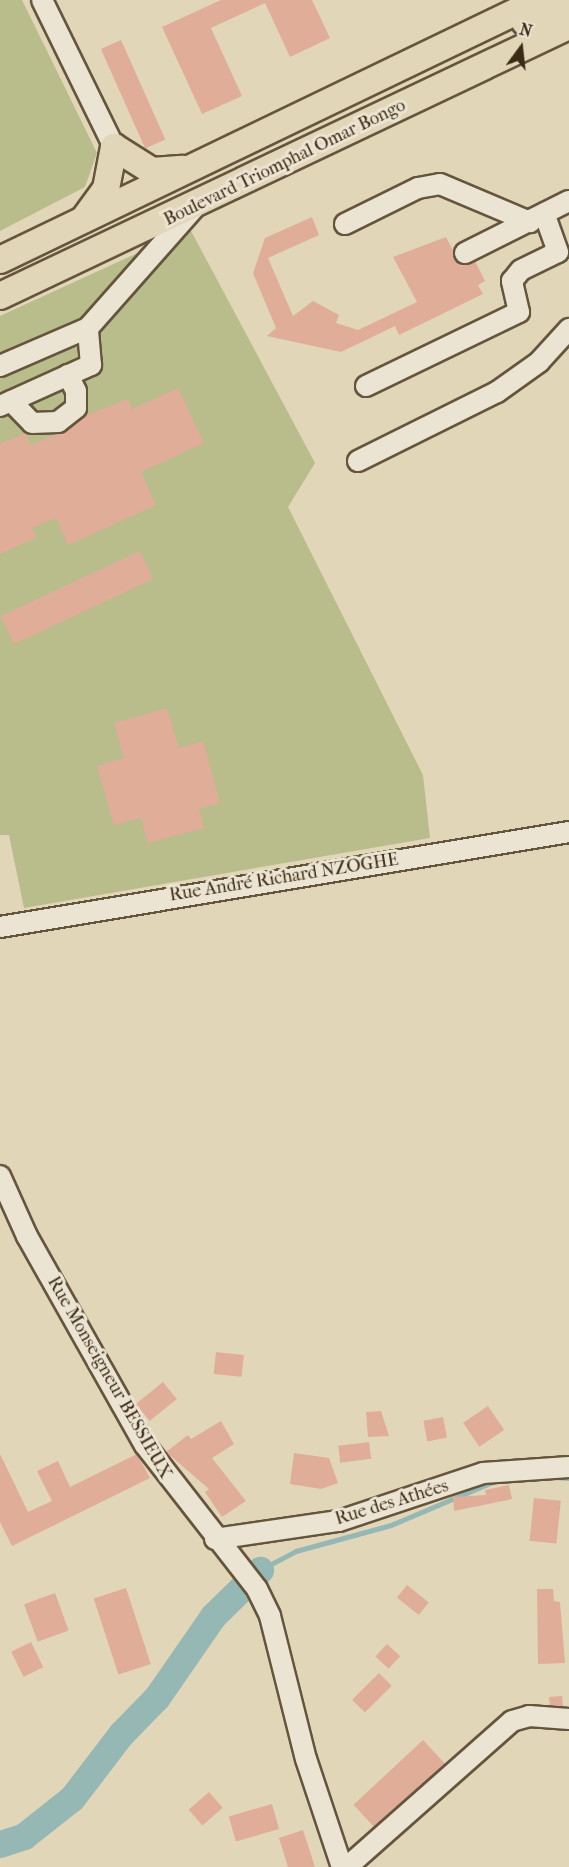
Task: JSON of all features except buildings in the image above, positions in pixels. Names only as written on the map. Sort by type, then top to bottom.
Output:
[{"type":"main road","name":"Boulevard Triomphal Omar Bongo","points":[[0,260],[208,162],[540,0]]},
{"type":"main road","points":[[385,74],[464,51],[569,4]]},
{"type":"main road","name":"Boulevard Triomphal Omar Bongo","points":[[0,296],[194,208],[569,26]]},
{"type":"main road","points":[[531,44],[569,41]]},
{"type":"main road","points":[[81,222],[102,198],[114,147],[133,164],[158,173],[208,162]]},
{"type":"street","points":[[42,0],[114,147]]},
{"type":"street","points":[[345,224],[418,189],[440,184],[537,217],[558,252],[521,270],[512,280],[519,312],[366,386]]},
{"type":"street","points":[[465,253],[569,201]]},
{"type":"street","points":[[0,366],[88,328],[194,208]]},
{"type":"street","points":[[68,375],[76,391],[76,408],[58,422],[32,423],[6,403],[68,375],[91,365],[88,328]]},
{"type":"street","points":[[358,461],[497,392],[539,362],[569,329]]},
{"type":"street","name":"Rue André Richard NZOGHE","points":[[0,927],[569,832]]},
{"type":"street","name":"Rue Monseigneur BESSIEUX","points":[[0,1176],[27,1236],[145,1445],[215,1539],[257,1589],[279,1642],[306,1760],[342,1867]]},
{"type":"street","name":"Rue des Athées","points":[[215,1539],[339,1521],[483,1473],[569,1467]]},
{"type":"street","points":[[347,1867],[512,1721],[529,1716],[569,1719]]},
{"type":"green space","points":[[0,0],[22,0],[97,153],[85,187],[0,231]]},
{"type":"green space","points":[[190,229],[315,463],[288,507],[423,775],[430,838],[24,908],[9,835],[0,835],[0,316]]},
{"type":"waterway","points":[[554,1477],[569,1478]]},
{"type":"waterway","points":[[260,1570],[296,1551],[391,1525],[495,1481]]},
{"type":"waterway","points":[[0,1844],[24,1836],[72,1798],[121,1734],[157,1697],[213,1616],[260,1570]]}]
